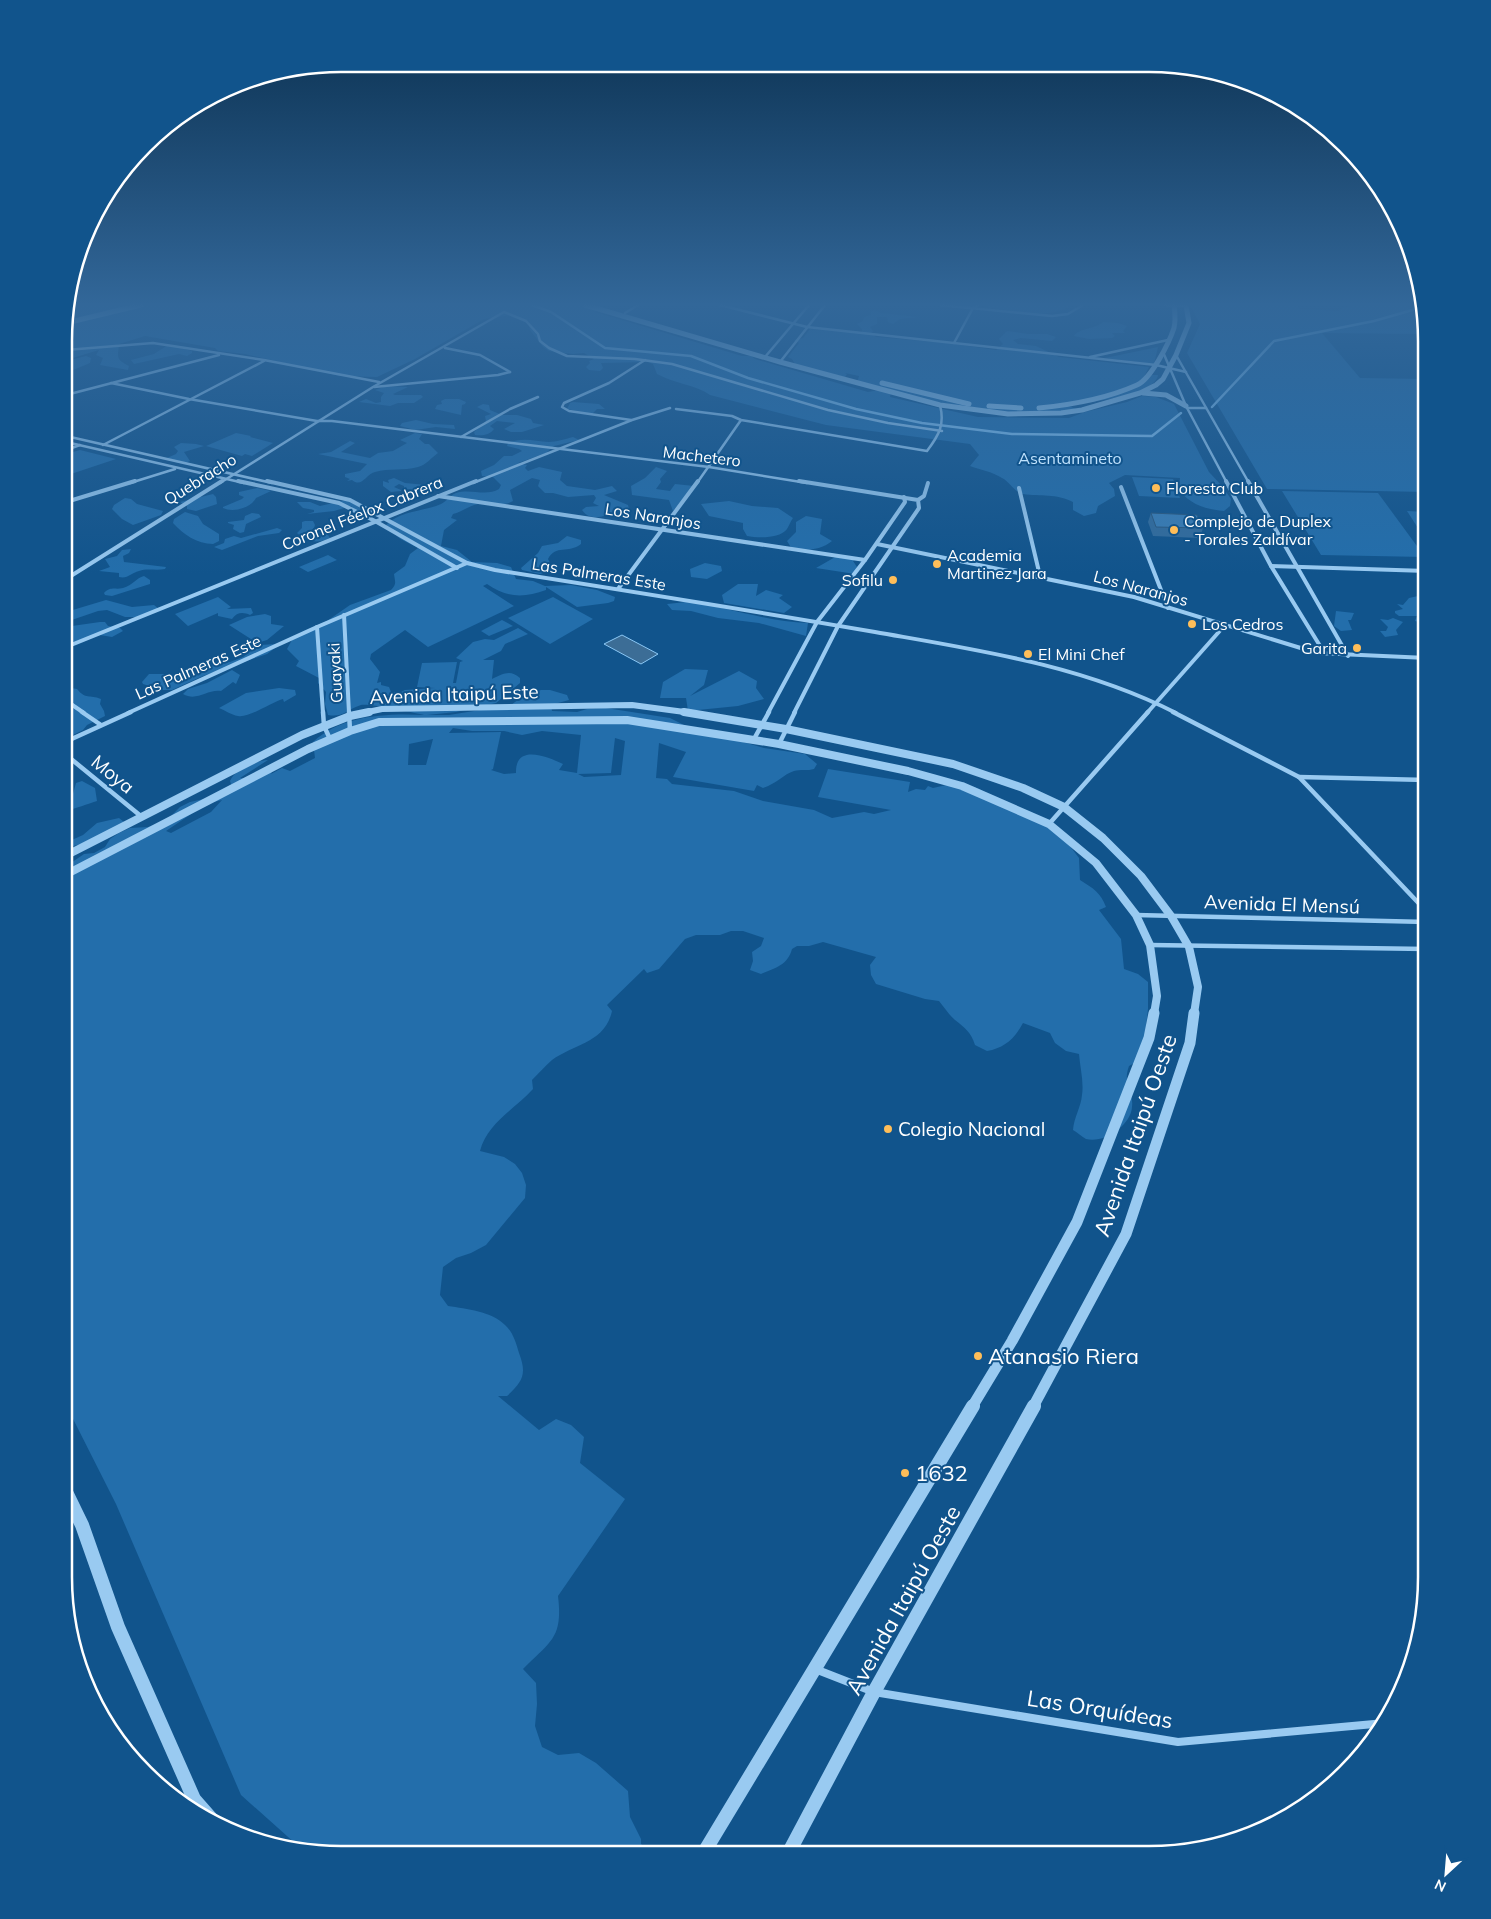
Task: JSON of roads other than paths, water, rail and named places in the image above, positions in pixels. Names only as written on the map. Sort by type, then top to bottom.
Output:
[{"type":"street","name":"Machetero","points":[[168,395],[317,421],[709,468],[918,500]]},
{"type":"street","points":[[96,449],[198,395]]},
{"type":"street","name":"Quebracho","points":[[72,575],[224,478],[361,395]]},
{"type":"street","points":[[583,395],[564,403],[562,408],[569,411],[632,420]]},
{"type":"street","points":[[772,395],[828,410],[888,423],[942,430]]},
{"type":"street","points":[[904,395],[940,405],[1008,414],[1061,413],[1082,410],[1135,395]]},
{"type":"street","points":[[927,395],[976,405],[1045,408],[1075,404],[1106,395]]},
{"type":"street","points":[[1156,395],[1170,396],[1179,400],[1186,407],[1206,408]]},
{"type":"street","points":[[1180,395],[1271,566],[1325,654]]},
{"type":"street","points":[[1199,395],[1348,656]]},
{"type":"street","points":[[461,437],[510,409],[538,397]]},
{"type":"street","points":[[676,409],[732,416],[741,420],[927,451],[942,430],[944,422],[940,405]]},
{"type":"street","name":"Coronel Féelox Cabrera","points":[[72,645],[383,517],[632,420],[670,408]]},
{"type":"street","points":[[618,589],[709,468],[741,420]]},
{"type":"street","points":[[72,437],[350,500],[467,563]]},
{"type":"street","points":[[72,448],[92,442]]},
{"type":"street","points":[[72,443],[339,504],[374,521],[457,568]]},
{"type":"street","points":[[72,500],[188,465]]},
{"type":"street","points":[[779,744],[838,626],[915,515],[920,504],[918,500],[924,496],[928,483]]},
{"type":"street","points":[[1121,486],[1168,608]]},
{"type":"street","points":[[1019,488],[1040,576]]},
{"type":"street","name":"Los Naranjos","points":[[437,496],[865,560]]},
{"type":"street","points":[[754,739],[817,622],[877,544],[905,502],[904,497]]},
{"type":"street","name":"Los Naranjos","points":[[877,544],[1040,576],[1134,597],[1310,652],[1348,656],[1418,658]]},
{"type":"street","name":"Las Palmeras Este","points":[[72,739],[317,627],[467,563],[495,570],[817,622],[1020,658],[1064,669],[1156,703],[1299,777]]},
{"type":"street","points":[[1271,566],[1418,571]]},
{"type":"street","name":"Guayaki","points":[[344,615],[350,731]]},
{"type":"street","points":[[1049,824],[1225,625]]},
{"type":"street","name":"Guayaki","points":[[317,627],[324,726],[330,739]]},
{"type":"street","points":[[72,705],[101,725]]},
{"type":"street","points":[[627,720],[632,705]]},
{"type":"street","name":"Avenida Itaipú Este","points":[[72,852],[324,726],[350,716],[382,709],[632,705],[655,707],[786,729]]},
{"type":"street","name":"Avenida Itaipú Este","points":[[72,871],[330,739],[379,722],[627,720],[779,744]]},
{"type":"street","name":"Avenida Itaipú Oeste","points":[[786,729],[953,764],[1023,788],[1064,806],[1103,838],[1141,876],[1171,916],[1189,947],[1198,987],[1190,1043],[1126,1234],[1030,1413],[874,1692],[792,1846]]},
{"type":"street","name":"Avenida Itaipú Oeste","points":[[708,1846],[1012,1341],[1077,1222],[1149,1038],[1157,996],[1150,945],[1136,915],[1096,863],[1049,824],[962,786],[908,771],[779,744]]},
{"type":"street","name":"Moya","points":[[72,760],[142,817]]},
{"type":"street","points":[[1299,777],[1418,780]]},
{"type":"street","points":[[1299,777],[1418,903]]},
{"type":"street","name":"Avenida El Mensú","points":[[1136,915],[1418,922]]},
{"type":"street","points":[[1150,945],[1418,949]]},
{"type":"street","points":[[72,1504],[82,1525],[118,1627],[194,1799],[200,1806]]},
{"type":"street","name":"Las Orquídeas","points":[[814,1669],[874,1692],[1178,1742],[1375,1724]]},
{"type":"waterway","points":[[806,395],[856,409],[922,423],[1012,434],[1152,436],[1181,413]]},
{"type":"waterway","points":[[1212,407],[1224,395]]},
{"type":"place","name":"Floresta Club","points":[[1156,488]]},
{"type":"place","name":"Complejo de Duplex - Torales Zaldívar","points":[[1174,530]]},
{"type":"place","name":"Academia Martinez Jara","points":[[937,564]]},
{"type":"place","name":"Sofilu","points":[[893,580]]},
{"type":"place","name":"Los Cedros","points":[[1192,624]]},
{"type":"place","name":"Garita","points":[[1357,648]]},
{"type":"place","name":"El Mini Chef","points":[[1028,654]]},
{"type":"place","name":"Colegio Nacional","points":[[888,1129]]},
{"type":"place","name":"Atanasio Riera","points":[[978,1356]]},
{"type":"place","name":"1632","points":[[905,1473]]},
{"type":"park label","name":"Asentamineto","points":[[1070,458]]}]
